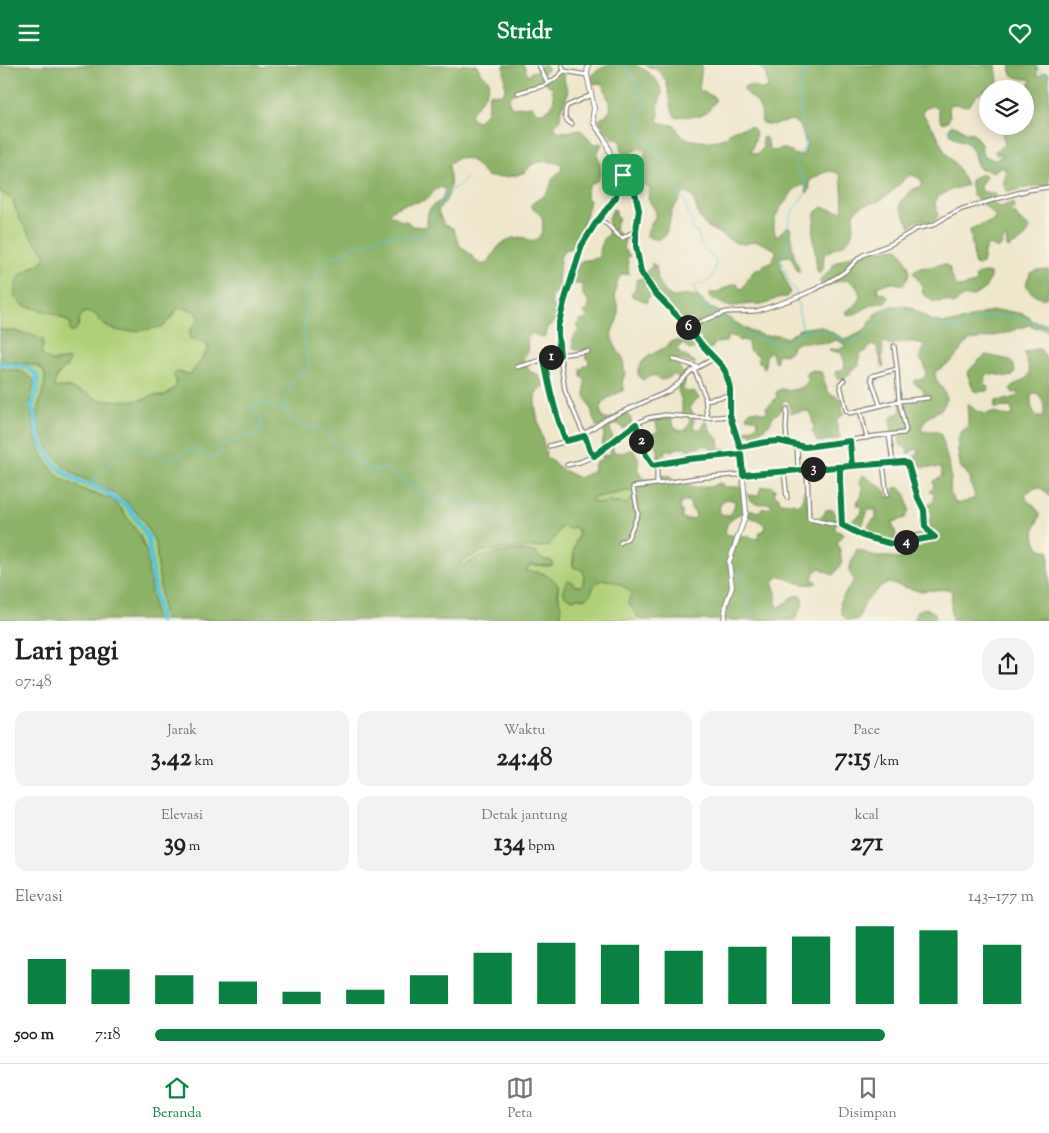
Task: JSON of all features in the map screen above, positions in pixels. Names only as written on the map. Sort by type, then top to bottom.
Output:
[{"type":"main road","points":[[588,65],[587,75],[594,108],[594,123],[605,140],[614,164],[635,193],[639,210],[636,230],[637,256],[643,276],[654,292],[715,358],[726,373],[730,389],[730,416],[740,447],[746,511],[729,562],[732,587],[725,609],[724,621]]},
{"type":"street","points":[[539,65],[548,84]]},
{"type":"street","points":[[562,65],[564,71]]},
{"type":"street","points":[[518,93],[548,84],[564,71],[587,75]]},
{"type":"street","points":[[572,124],[566,119],[566,107],[591,95]]},
{"type":"street","points":[[594,456],[590,451],[565,391],[558,330],[565,299],[582,245],[616,197],[618,181],[623,175]]},
{"type":"street","points":[[689,328],[726,312],[757,311],[816,289],[847,270],[863,255],[891,244],[916,229],[932,225],[962,209],[1028,190],[1049,187]]},
{"type":"street","points":[[599,219],[622,238],[636,230]]},
{"type":"street","points":[[740,447],[779,441],[802,447],[902,434],[906,431],[899,401],[894,347]]},
{"type":"street","points":[[517,367],[560,355],[588,351]]},
{"type":"street","points":[[549,446],[584,435],[606,419],[669,391],[694,369],[715,358]]},
{"type":"street","points":[[544,359],[553,402],[566,441]]},
{"type":"street","points":[[673,359],[699,367]]},
{"type":"street","points":[[694,369],[706,400],[708,418]]},
{"type":"street","points":[[880,405],[871,378],[872,376],[897,369]]},
{"type":"street","points":[[844,380],[840,384],[846,410],[850,413],[899,401],[928,398]]},
{"type":"street","points":[[706,400],[730,395]]},
{"type":"street","points":[[787,409],[787,442]]},
{"type":"street","points":[[860,410],[867,438]]},
{"type":"street","points":[[567,465],[594,456],[636,424],[648,418],[665,415],[686,418],[730,416]]},
{"type":"street","points":[[636,424],[648,459],[653,465],[741,454]]},
{"type":"street","points":[[889,435],[894,463]]},
{"type":"street","points":[[850,441],[852,466]]},
{"type":"street","points":[[797,445],[798,470]]},
{"type":"street","points":[[620,543],[628,539],[638,514],[633,487],[696,479],[807,469],[904,462],[908,464],[918,498],[924,510],[925,526],[935,537],[892,544],[863,536],[842,525],[809,519],[807,469]]},
{"type":"street","points":[[657,464],[657,484]]},
{"type":"street","points":[[883,464],[887,495]]},
{"type":"street","points":[[840,467],[842,525]]},
{"type":"street","points":[[784,471],[786,498]]},
{"type":"green space","points":[[0,65],[257,65],[261,67],[267,65],[392,65],[394,67],[400,65],[477,65],[480,72],[489,80],[485,94],[470,114],[472,119],[478,121],[487,112],[489,94],[499,95],[505,90],[504,65],[524,65],[529,76],[531,72],[538,71],[541,65],[546,65],[548,69],[542,75],[544,79],[553,75],[557,68],[560,68],[565,75],[564,80],[568,91],[561,109],[560,120],[554,126],[557,131],[581,131],[594,145],[602,144],[597,154],[600,173],[598,180],[591,184],[587,190],[586,196],[590,200],[579,234],[578,246],[563,251],[560,260],[558,284],[564,288],[562,291],[553,294],[551,306],[559,307],[556,321],[547,327],[545,336],[540,338],[533,333],[527,337],[528,352],[523,359],[530,372],[540,376],[545,386],[537,392],[535,405],[546,453],[545,456],[563,470],[579,478],[594,471],[595,463],[602,459],[602,454],[607,456],[612,448],[613,452],[621,453],[633,450],[638,458],[638,471],[648,479],[660,479],[660,475],[670,476],[673,483],[694,487],[710,487],[719,483],[726,487],[742,487],[745,510],[731,520],[725,533],[758,539],[759,532],[764,531],[765,525],[749,517],[750,509],[758,512],[761,509],[772,507],[772,505],[754,502],[749,499],[748,495],[758,496],[761,487],[771,486],[775,489],[774,494],[781,502],[796,505],[801,502],[805,490],[812,518],[821,517],[826,510],[833,509],[836,522],[835,530],[845,534],[837,542],[842,563],[833,575],[820,568],[814,572],[812,579],[816,583],[812,584],[798,583],[781,576],[776,578],[773,583],[778,607],[784,605],[794,596],[802,597],[803,603],[795,620],[640,620],[628,602],[632,593],[614,581],[604,580],[599,582],[586,598],[573,599],[565,596],[563,589],[567,580],[572,581],[575,586],[582,586],[584,578],[583,570],[573,567],[574,547],[579,535],[578,530],[574,527],[569,529],[562,526],[549,546],[483,551],[460,562],[463,566],[479,557],[513,551],[535,552],[542,559],[553,562],[551,566],[530,565],[526,571],[539,572],[553,579],[558,585],[561,620],[164,620],[156,545],[145,524],[126,501],[77,475],[65,467],[53,454],[42,436],[38,420],[38,410],[45,383],[44,372],[37,366],[0,361],[0,329],[32,335],[43,340],[42,355],[52,362],[70,360],[56,378],[54,388],[66,387],[86,393],[99,400],[135,401],[153,395],[164,396],[172,391],[176,386],[176,380],[173,376],[176,372],[191,374],[209,347],[190,339],[190,330],[199,319],[197,313],[183,308],[177,309],[165,325],[161,327],[124,331],[110,328],[95,315],[85,312],[80,317],[75,331],[71,333],[68,321],[54,314],[21,303],[14,294],[18,277],[42,262],[46,257],[21,222],[13,199],[3,194],[0,189]],"holes":[[[546,82],[549,86],[552,86],[554,99],[550,108],[539,112],[536,112],[532,106],[512,108],[509,102],[513,94]],[[456,158],[469,160],[484,174],[492,177],[520,174],[539,162],[547,161],[562,164],[561,171],[553,179],[550,188],[531,205],[542,218],[543,224],[538,238],[532,241],[520,237],[508,240],[499,246],[485,264],[480,264],[461,247],[453,228],[444,225],[438,211],[449,194],[449,165]],[[442,187],[445,190],[442,200],[430,209],[424,227],[412,226],[407,221],[400,220],[389,214],[396,208],[429,198],[435,190]],[[627,491],[634,493],[634,497],[626,504],[619,502],[615,504],[608,501],[601,504],[591,501],[592,498]],[[727,499],[735,501],[730,515],[722,515],[720,513],[720,506]],[[688,501],[696,515],[694,519],[683,519],[682,511],[680,510],[680,503]]]},
{"type":"green space","points":[[607,65],[636,65],[648,72],[657,81],[662,92],[658,107],[659,122],[675,125],[680,134],[690,140],[722,139],[733,131],[750,126],[756,134],[751,152],[756,154],[760,152],[763,148],[762,138],[765,137],[771,150],[786,149],[796,155],[803,155],[807,144],[800,126],[792,120],[772,125],[762,123],[760,108],[745,92],[744,87],[747,86],[763,90],[768,88],[765,74],[756,65],[996,65],[998,80],[979,80],[979,93],[968,106],[953,104],[949,106],[950,116],[948,121],[943,123],[938,109],[933,106],[924,109],[923,114],[967,185],[937,197],[935,202],[938,216],[935,220],[930,223],[918,220],[910,227],[900,206],[901,201],[912,190],[921,186],[922,180],[913,175],[908,176],[883,199],[857,209],[854,215],[850,238],[824,255],[823,270],[819,274],[813,233],[815,213],[823,207],[843,211],[840,175],[832,171],[824,173],[809,181],[810,188],[808,193],[806,192],[805,184],[793,191],[774,221],[776,236],[787,227],[790,228],[792,245],[800,271],[799,273],[797,271],[791,256],[779,258],[790,292],[787,297],[777,298],[766,304],[727,306],[711,298],[710,293],[715,293],[734,284],[737,284],[742,289],[754,271],[773,261],[776,250],[757,241],[744,244],[736,243],[706,226],[699,217],[694,199],[686,192],[672,211],[665,235],[657,239],[647,236],[648,229],[654,220],[655,210],[648,199],[650,189],[644,185],[639,173],[645,151],[639,149],[629,154],[622,153],[620,141],[613,139],[604,130],[600,118],[611,109],[604,86],[600,83],[594,84],[592,82],[592,74]]},
{"type":"green space","points":[[645,65],[702,65],[699,90],[713,96],[716,100],[703,114],[675,117],[665,79],[656,69]]},
{"type":"green space","points":[[1011,65],[1037,65],[1037,77],[1045,72],[1049,73],[1049,186],[1035,186],[1007,191],[1003,185],[1006,174],[1004,167],[1000,167],[994,172],[979,168],[970,146],[950,134],[950,126],[952,125],[965,132],[973,133],[980,142],[984,156],[994,160],[1003,156],[1002,154],[997,155],[995,153],[1005,144],[1002,135],[1034,135],[1034,109],[1036,106],[1034,102],[1034,80],[1016,77],[1010,70]]},
{"type":"green space","points":[[986,175],[980,188],[984,192],[996,195],[994,205],[1001,207],[1013,204],[1015,207],[1009,212],[1016,214],[1019,220],[1030,227],[1025,237],[1008,248],[1006,237],[998,249],[990,245],[988,246],[982,263],[978,265],[974,263],[970,229],[995,219],[993,213],[973,195],[971,181],[974,177]]},
{"type":"green space","points":[[0,189],[3,194],[13,199],[22,222],[46,257],[42,262],[21,274],[24,306],[54,314],[70,323],[70,327],[79,325],[80,317],[85,312],[94,313],[103,324],[119,331],[161,327],[172,317],[177,309],[190,309],[197,313],[199,319],[190,330],[190,339],[209,347],[191,374],[181,373],[176,380],[176,386],[164,396],[159,395],[135,401],[99,400],[66,387],[54,388],[58,376],[67,367],[59,360],[51,361],[46,359],[41,353],[43,347],[34,336],[0,329]]},
{"type":"green space","points":[[613,209],[616,210],[616,217],[619,219],[615,230],[621,236],[626,234],[623,249],[630,256],[627,258],[629,274],[621,275],[616,289],[615,297],[618,316],[612,335],[623,359],[625,374],[622,382],[624,390],[606,399],[600,409],[603,419],[626,413],[632,423],[623,429],[619,424],[610,426],[613,439],[602,448],[604,429],[597,427],[593,418],[585,395],[585,379],[581,377],[581,369],[588,365],[589,360],[586,358],[585,350],[574,349],[573,343],[574,337],[579,331],[579,328],[576,326],[580,320],[584,320],[587,317],[584,312],[589,305],[583,295],[583,285],[573,284],[573,281],[576,269],[581,261],[598,258],[603,240],[608,235],[608,220]]},
{"type":"green space","points":[[898,248],[908,265],[909,274],[903,285],[890,282],[877,287],[878,292],[885,294],[888,298],[885,303],[872,304],[849,316],[846,312],[859,301],[860,297],[856,287],[848,280],[827,284],[820,283],[820,280],[836,262],[860,252]]},
{"type":"green space","points":[[652,263],[656,266],[658,280],[667,294],[673,297],[697,296],[710,308],[746,329],[764,336],[778,335],[787,338],[800,329],[820,326],[846,340],[860,333],[868,326],[875,315],[892,306],[910,307],[930,320],[943,323],[958,322],[993,311],[1007,311],[1023,314],[1032,321],[1049,324],[1049,333],[1043,328],[1032,327],[1030,324],[1010,332],[968,341],[952,361],[935,372],[938,384],[945,393],[946,401],[940,409],[926,420],[921,431],[936,431],[941,434],[951,474],[950,493],[955,502],[959,504],[975,498],[970,478],[961,468],[958,452],[959,435],[968,427],[967,405],[969,404],[976,411],[984,414],[994,412],[1012,416],[1011,407],[995,408],[994,406],[996,401],[1012,398],[1019,394],[1018,392],[1013,393],[1010,389],[1028,376],[1029,369],[1024,353],[1040,349],[1044,356],[1049,357],[1049,497],[1045,491],[1038,487],[1025,494],[1027,501],[1034,505],[1040,515],[1034,532],[1035,540],[1040,549],[1049,551],[1049,620],[952,620],[952,593],[949,589],[919,591],[889,583],[880,587],[865,602],[858,620],[847,620],[842,615],[840,601],[854,580],[849,571],[857,549],[876,557],[903,558],[900,538],[919,534],[929,527],[926,505],[934,502],[934,493],[930,492],[934,486],[933,481],[942,476],[941,468],[923,467],[913,457],[918,454],[917,449],[908,454],[907,449],[900,445],[899,432],[892,432],[890,421],[892,416],[900,412],[902,404],[921,400],[923,396],[922,389],[913,382],[923,379],[926,375],[920,354],[924,349],[924,344],[904,342],[888,345],[886,342],[882,344],[883,368],[877,347],[871,345],[866,351],[859,354],[859,366],[851,370],[850,375],[837,379],[836,372],[844,368],[844,361],[841,353],[829,350],[831,348],[834,350],[845,347],[844,344],[837,340],[828,343],[800,342],[792,346],[789,353],[776,355],[777,361],[775,362],[770,351],[766,356],[765,369],[762,363],[759,362],[758,355],[749,350],[748,342],[739,341],[736,337],[728,336],[726,342],[715,343],[712,348],[704,351],[699,348],[689,350],[682,344],[677,349],[678,351],[695,362],[695,364],[681,360],[677,363],[685,379],[683,389],[687,392],[694,391],[699,398],[690,407],[694,420],[693,427],[695,429],[702,429],[704,422],[707,422],[711,433],[719,439],[720,449],[728,450],[728,452],[727,454],[714,454],[708,445],[691,448],[691,454],[687,453],[687,447],[680,447],[672,451],[666,450],[665,455],[661,455],[661,461],[658,462],[658,449],[654,439],[648,439],[647,437],[658,431],[655,420],[671,418],[674,426],[680,431],[686,430],[690,421],[688,416],[682,412],[682,402],[678,390],[680,381],[677,375],[671,375],[661,380],[654,375],[642,380],[638,374],[638,369],[649,356],[669,345],[672,341],[694,343],[699,347],[701,346],[689,330],[693,328],[694,321],[691,317],[687,320],[684,318],[680,322],[657,300],[654,294],[647,298],[647,302],[632,296],[637,279],[645,276],[645,272],[652,267]],"holes":[[[1037,393],[1044,408],[1043,417],[1037,417],[1032,409],[1032,394]]]},
{"type":"green space","points":[[944,264],[949,267],[955,286],[960,287],[975,283],[975,276],[982,273],[990,273],[990,279],[984,290],[973,296],[965,296],[953,304],[946,301],[934,302],[923,294],[922,286],[913,272],[919,268]]},
{"type":"green space","points":[[1036,270],[1049,270],[1049,292],[1047,297],[1043,299],[1031,292],[1026,284],[1030,273]]},
{"type":"green space","points":[[986,355],[1010,360],[1015,371],[1013,376],[1005,377],[993,374],[986,376],[984,383],[989,388],[988,391],[977,392],[974,391],[967,373]]},
{"type":"green space","points":[[0,361],[34,365],[43,370],[46,380],[39,403],[53,454],[62,465],[75,475],[123,498],[143,519],[156,544],[164,620],[155,620],[142,540],[121,508],[114,502],[75,486],[54,473],[38,445],[32,422],[30,403],[34,384],[23,373],[0,368]]},
{"type":"green space","points":[[0,368],[23,372],[33,379],[34,384],[30,403],[36,440],[46,461],[60,478],[88,492],[112,500],[119,506],[140,536],[146,551],[155,620],[0,620]]},
{"type":"green space","points":[[813,370],[821,372],[829,393],[841,399],[843,415],[837,419],[840,436],[838,439],[817,442],[812,430],[814,428],[811,414],[807,411],[791,413],[788,400],[783,401],[780,411],[756,437],[753,437],[752,433],[739,436],[740,433],[758,425],[757,419],[747,417],[747,414],[755,411],[766,413],[766,407],[777,397],[777,391],[781,389],[793,390],[801,387],[809,379],[806,373]]},
{"type":"green space","points":[[862,475],[882,488],[888,497],[891,497],[894,488],[899,487],[906,495],[909,511],[905,518],[892,522],[896,534],[893,542],[868,533],[869,524],[876,518],[876,510],[868,510],[861,529],[853,528],[847,524],[861,515],[862,508],[857,505],[858,500],[862,496],[862,486],[859,483]]},
{"type":"green space","points":[[629,491],[634,493],[634,497],[626,504],[601,504],[591,501],[592,498]]},
{"type":"green space","points":[[562,526],[574,527],[578,531],[572,564],[575,568],[583,570],[584,578],[582,586],[564,586],[565,595],[573,599],[584,599],[591,593],[596,583],[610,580],[632,593],[629,604],[640,620],[561,620],[558,585],[541,573],[526,571],[530,565],[549,566],[550,560],[542,559],[534,552],[496,553],[463,566],[460,562],[483,551],[548,546]]},
{"type":"green space","points":[[926,608],[935,613],[936,620],[915,620],[916,611]]},
{"type":"waterway","points":[[626,65],[642,91],[645,101],[638,129],[649,145],[672,170],[679,193],[685,201],[689,217],[692,220],[691,227],[698,233],[701,246],[716,260],[711,278],[694,286],[696,295],[703,306],[716,314]]},
{"type":"waterway","points":[[803,330],[797,294],[788,280],[781,260],[787,246],[788,223],[792,212],[807,191],[805,182],[798,172],[796,165],[798,156],[805,145],[798,92],[808,65]]},
{"type":"waterway","points":[[1035,65],[1043,74],[1049,76]]},
{"type":"waterway","points":[[947,129],[967,139],[983,161],[1007,163],[1026,150],[1049,149]]},
{"type":"waterway","points":[[92,486],[97,476],[125,449],[142,449],[174,457],[181,455],[187,450],[195,449],[215,458],[221,452],[224,445],[231,440],[254,436],[262,432],[259,418],[251,410],[251,407],[263,404],[284,410],[292,382],[309,367],[303,336],[307,307],[306,291],[313,283],[321,266],[334,256],[344,254],[351,247],[381,237],[391,235],[415,238],[424,235],[430,230],[434,211],[445,195],[465,178]]},
{"type":"waterway","points":[[719,316],[749,336],[782,345],[803,331],[815,329],[820,329],[850,343],[862,339],[886,313],[904,309],[932,326],[960,328],[981,318],[998,316],[1018,317],[1049,328]]},
{"type":"waterway","points":[[0,363],[28,368],[37,375],[37,392],[32,406],[41,443],[55,465],[75,480],[102,490],[129,508],[148,537],[160,621]]},
{"type":"waterway","points":[[284,410],[296,422],[305,427],[313,427],[324,431],[330,440],[346,453],[355,457],[365,468],[391,472],[429,499],[480,506],[510,524]]},
{"type":"waterway","points":[[738,570],[747,594],[750,621]]},
{"type":"route","points":[[623,175],[618,181],[616,197],[602,214],[582,245],[558,326],[560,355],[544,359],[553,402],[566,441],[585,436],[590,451],[594,456],[636,424],[646,455],[653,465],[741,454],[743,475],[807,469],[852,466],[868,465],[904,462],[908,464],[919,502],[924,510],[925,526],[935,537],[892,544],[863,536],[842,525],[840,467],[852,466],[850,441],[805,447],[779,441],[740,447],[730,416],[730,389],[726,373],[689,328],[654,292],[641,272],[636,246],[639,210],[635,193],[623,175]]}]
